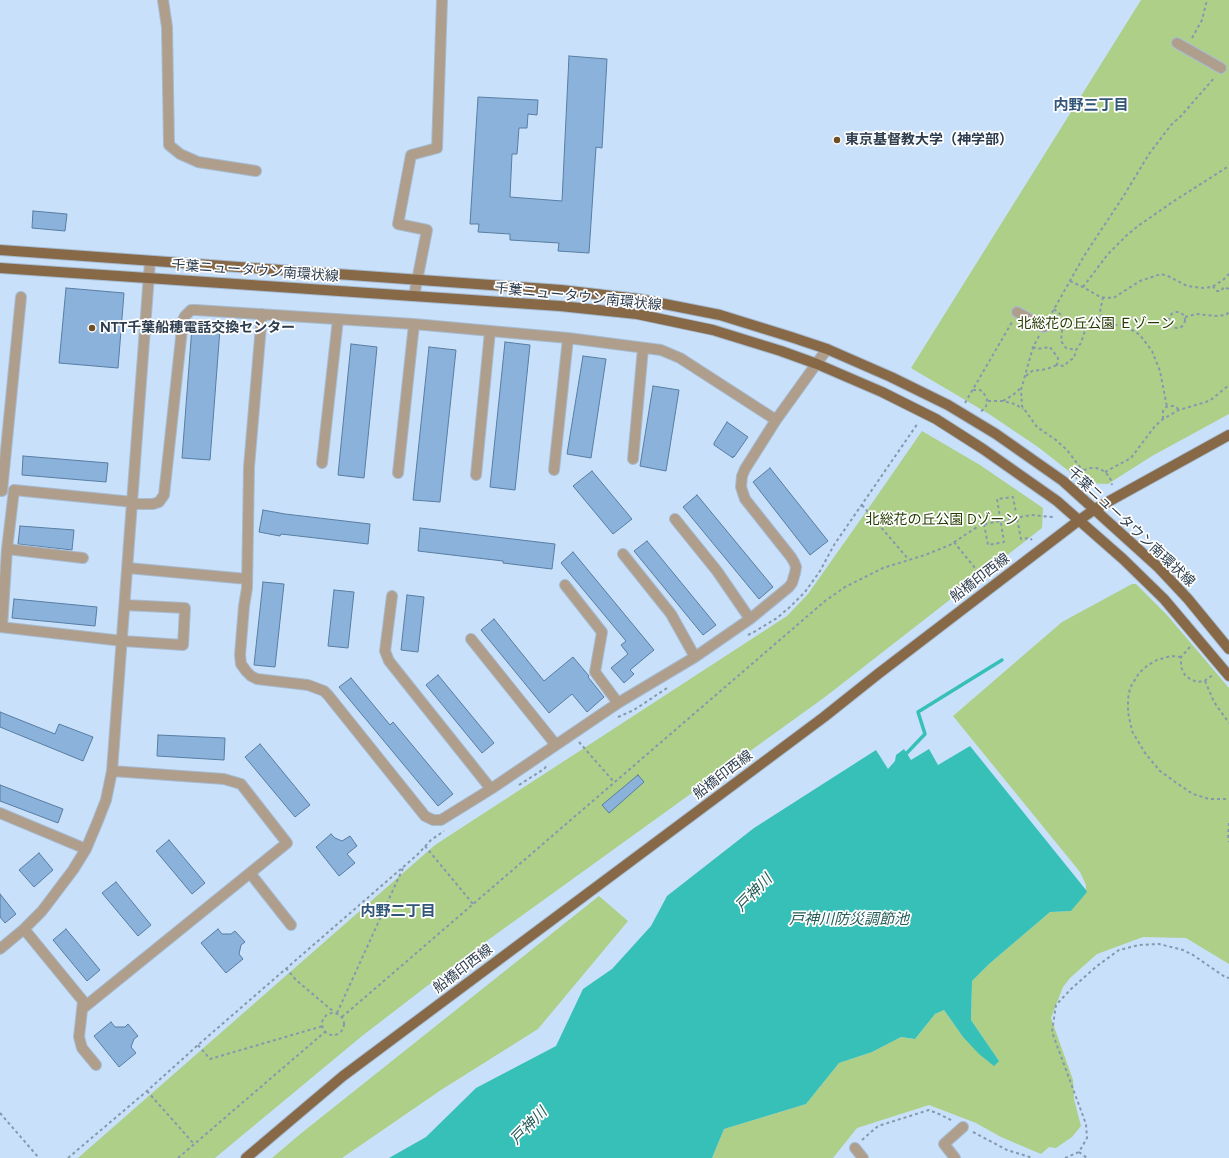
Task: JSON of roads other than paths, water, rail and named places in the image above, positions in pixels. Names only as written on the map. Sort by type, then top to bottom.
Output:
[{"type":"main road","name":"千葉ニュータウン南環状線","points":[[0,250],[561,290],[639,299],[720,315],[827,349],[891,377],[948,405],[996,434],[1063,481],[1158,567],[1188,599],[1229,649]]},
{"type":"main road","name":"千葉ニュータウン南環状線","points":[[0,268],[560,306],[637,314],[713,330],[781,351],[817,364],[882,392],[936,419],[983,449],[1057,501],[1123,559],[1164,599],[1229,676]]},
{"type":"main road","name":"船橋印西線","points":[[246,1158],[343,1076],[824,717],[1078,521],[1095,509],[1229,435]]},
{"type":"street","points":[[163,0],[167,27],[169,145],[180,154],[198,162],[256,171]]},
{"type":"street","points":[[414,296],[427,230],[398,224],[411,156],[437,148],[442,0]]},
{"type":"street","points":[[1177,43],[1221,68]]},
{"type":"street","points":[[1,946],[24,929],[56,894],[86,848],[106,800],[112,771],[123,641],[150,261]]},
{"type":"street","points":[[20,297],[1,491],[14,490],[133,503],[153,504],[159,502],[164,495],[183,320],[192,310],[414,324],[568,338],[661,350],[680,358],[776,420]]},
{"type":"street","points":[[1017,312],[1044,327]]},
{"type":"street","points":[[262,314],[249,467],[247,588],[240,655],[241,664],[251,676],[258,679],[308,685],[324,691],[425,816],[433,820],[441,820],[618,703],[695,657],[750,618],[789,586],[792,582],[796,567],[791,557],[745,499],[741,487],[742,476],[776,420],[827,349]]},
{"type":"street","points":[[322,463],[338,319]]},
{"type":"street","points":[[398,473],[414,324]]},
{"type":"street","points":[[476,475],[490,331]]},
{"type":"street","points":[[554,470],[568,338]]},
{"type":"street","points":[[633,458],[643,348]]},
{"type":"street","points":[[14,490],[7,549],[1,627],[123,641],[183,645],[185,608],[125,605]]},
{"type":"street","points":[[676,519],[717,571],[750,618]]},
{"type":"street","points":[[7,549],[83,558]]},
{"type":"street","points":[[623,554],[671,614],[695,657]]},
{"type":"street","points":[[128,568],[247,579]]},
{"type":"street","points":[[565,586],[602,632],[595,672],[618,703]]},
{"type":"street","points":[[392,596],[385,651],[390,661],[490,789]]},
{"type":"street","points":[[471,639],[556,745]]},
{"type":"street","points":[[82,1009],[287,843],[241,784],[224,779],[112,771]]},
{"type":"street","points":[[0,813],[86,848]]},
{"type":"street","points":[[250,873],[291,925]]},
{"type":"street","points":[[24,929],[83,1001],[79,1037],[82,1048],[96,1065]]},
{"type":"street","points":[[956,1158],[944,1144],[963,1127]]},
{"type":"street","points":[[855,1148],[863,1158]]},
{"type":"water","name":"戸神川防災調節池","points":[[970,746],[1087,892],[1071,911],[1050,912],[989,964],[972,981],[971,1020],[999,1061],[994,1066],[979,1054],[963,1037],[944,1010],[935,1014],[915,1039],[901,1037],[872,1052],[839,1063],[806,1104],[724,1129],[712,1158],[389,1158],[426,1137],[476,1088],[556,1046],[583,989],[612,969],[651,926],[667,896],[754,828],[876,750],[888,769],[895,761],[896,755],[904,749],[911,760],[929,749],[938,765]]},
{"type":"waterway","name":"戸神川","points":[[904,756],[925,734],[918,712],[1002,660]]},
{"type":"place","name":"東京基督教大学（神学部）","points":[[837,140]]},
{"type":"place","name":"NTT千葉船穂電話交換センター","points":[[92,328]]},
{"type":"district","name":"内野三丁目","points":[[1091,106]]},
{"type":"district","name":"内野二丁目","points":[[398,912]]},
{"type":"park label","name":"北総花の丘公園 Ｅゾーン","points":[[1096,324]]},
{"type":"park label","name":"北総花の丘公園 Dゾーン","points":[[942,520]]}]
